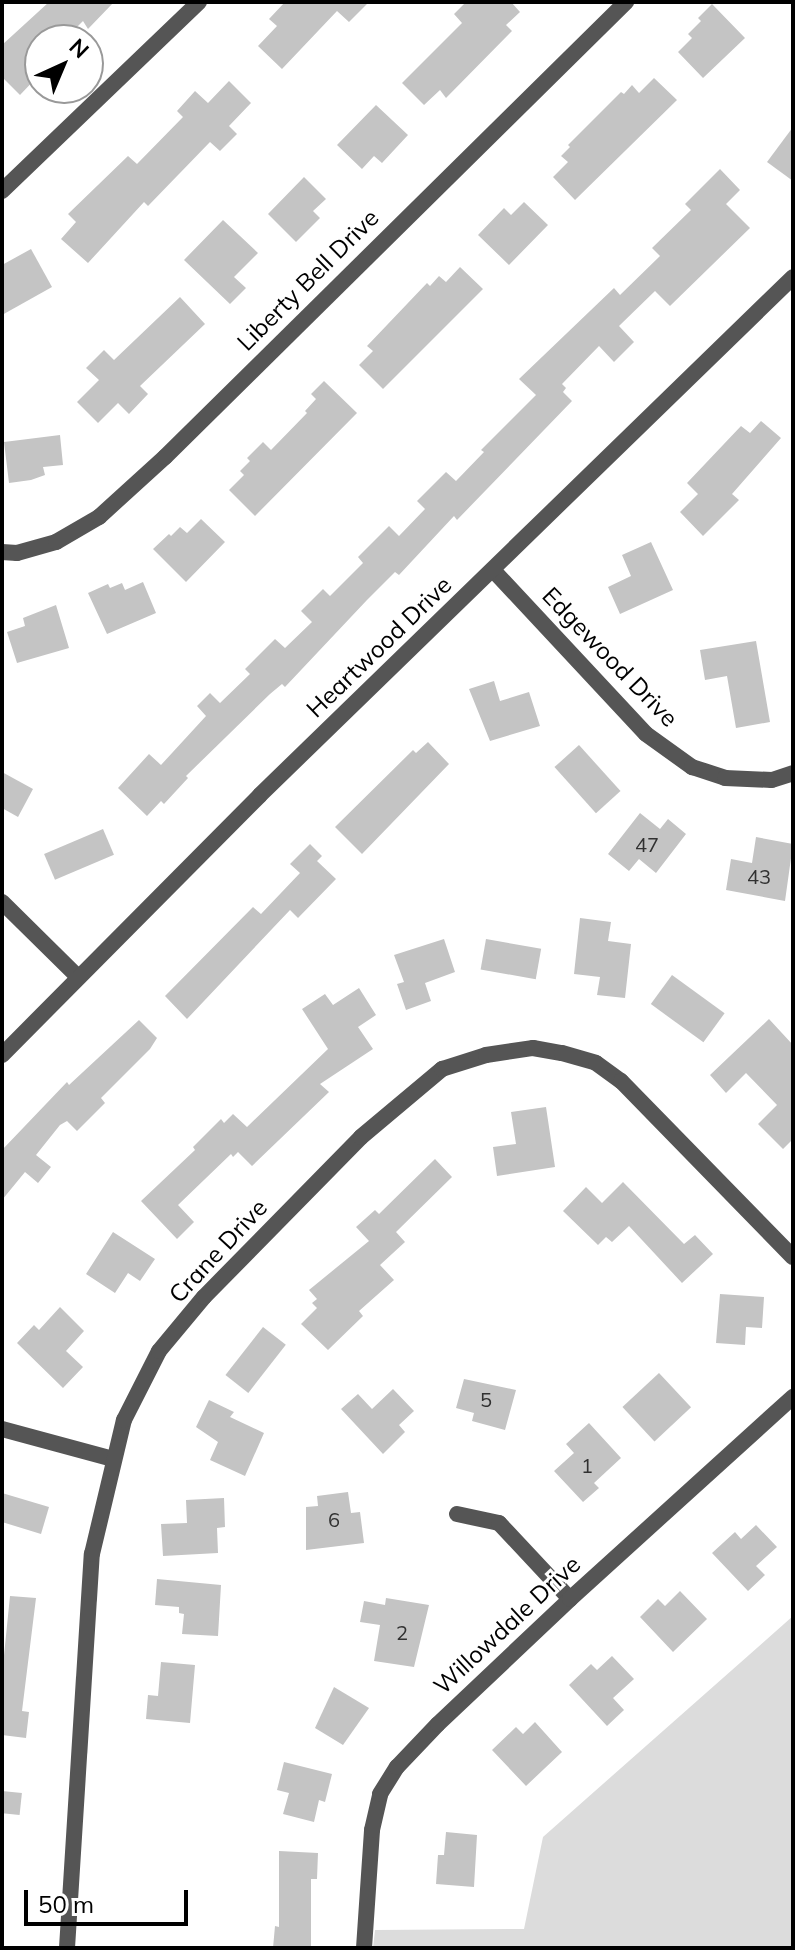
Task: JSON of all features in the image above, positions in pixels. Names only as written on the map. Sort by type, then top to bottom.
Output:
[{"type":"street","points":[[2,191],[199,2]]},
{"type":"street","name":"Liberty Bell Drive","points":[[2,552],[17,553],[56,542],[99,517],[165,457],[626,2]]},
{"type":"street","name":"Heartwood Drive","points":[[2,1055],[260,795],[793,277]]},
{"type":"street","name":"Edgewood Drive","points":[[493,570],[646,734],[692,767],[725,778],[772,780],[793,773]]},
{"type":"street","points":[[2,902],[78,977]]},
{"type":"street","name":"Crane Drive","points":[[67,1948],[92,1554],[124,1420],[159,1351],[204,1297],[406,1096],[442,1069],[486,1055],[533,1048],[596,1063],[621,1081],[793,1257]]},
{"type":"street","name":"Willowdale Drive","points":[[364,1948],[372,1830],[380,1794],[397,1767],[570,1599],[793,1397]]},
{"type":"street","points":[[2,1429],[113,1459]]},
{"type":"street","points":[[457,1514],[499,1523],[570,1599]]},
{"type":"shaded area","points":[[793,1616],[793,1948],[373,1948],[375,1930],[524,1929],[543,1837]]},
{"type":"building","points":[[49,2],[114,2],[93,24],[83,21],[80,24],[25,24]]},
{"type":"building","points":[[285,2],[369,2],[349,22],[337,11],[282,69],[258,46],[277,26],[269,19]]},
{"type":"building","points":[[466,2],[511,2],[520,12],[506,25],[512,31],[446,98],[440,90],[424,105],[402,83],[462,23],[454,14]]},
{"type":"building","points":[[712,4],[745,38],[703,78],[678,52],[692,38],[688,34],[701,21],[698,18]]},
{"type":"building","points":[[24,25],[24,91],[20,95],[2,77],[2,45]]},
{"type":"building","points":[[654,78],[677,100],[575,200],[553,177],[568,162],[561,156],[570,147],[568,145],[621,92],[624,94],[632,85],[639,93]]},
{"type":"building","points":[[229,81],[251,103],[229,126],[237,134],[220,151],[210,142],[148,206],[144,202],[88,263],[61,239],[76,222],[68,214],[128,156],[137,164],[183,117],[177,111],[195,91],[208,103]]},
{"type":"building","points":[[376,105],[408,135],[382,163],[374,156],[362,169],[337,145]]},
{"type":"building","points":[[793,127],[793,181],[767,162]]},
{"type":"building","points":[[720,169],[740,190],[726,204],[750,228],[670,306],[655,291],[619,326],[634,342],[614,362],[599,346],[562,384],[566,388],[563,392],[572,401],[457,520],[454,516],[399,575],[395,572],[285,687],[282,684],[270,694],[186,776],[188,778],[164,804],[161,801],[147,816],[118,788],[149,754],[161,765],[206,716],[197,706],[210,693],[220,703],[250,674],[245,669],[275,639],[285,648],[312,622],[301,611],[323,589],[330,596],[363,563],[358,557],[389,526],[399,536],[425,509],[417,501],[446,472],[456,481],[484,452],[481,450],[536,395],[519,379],[614,288],[620,295],[660,256],[652,248],[691,210],[685,204]]},
{"type":"building","points":[[304,177],[326,199],[313,211],[320,218],[296,242],[268,214]]},
{"type":"building","points":[[524,202],[548,225],[509,265],[478,235],[504,208],[511,215]]},
{"type":"building","points":[[223,220],[258,253],[234,277],[246,288],[230,304],[184,260]]},
{"type":"building","points":[[31,249],[52,287],[2,315],[2,265]]},
{"type":"building","points":[[460,267],[483,289],[383,389],[359,365],[373,351],[367,346],[427,283],[430,286],[439,276],[446,282]]},
{"type":"building","points":[[180,297],[205,324],[140,386],[148,394],[129,414],[118,403],[98,423],[77,402],[99,380],[86,368],[104,350],[114,360]]},
{"type":"building","points":[[324,381],[357,413],[255,516],[229,490],[244,475],[240,471],[250,461],[247,458],[263,442],[271,450],[307,413],[305,411],[316,399],[311,394]]},
{"type":"building","points":[[761,421],[781,438],[732,494],[739,500],[703,536],[680,512],[698,494],[687,483],[741,426],[750,433]]},
{"type":"building","points":[[60,435],[63,465],[43,467],[45,475],[9,483],[4,442]]},
{"type":"building","points":[[201,519],[225,542],[186,582],[153,549],[180,527],[187,533]]},
{"type":"building","points":[[651,542],[673,590],[620,614],[608,587],[631,576],[622,555]]},
{"type":"building","points":[[143,582],[156,613],[107,634],[88,593],[108,584],[110,588],[122,583],[125,590]]},
{"type":"building","points":[[56,605],[69,648],[17,663],[7,632],[25,626],[23,618]]},
{"type":"building","points":[[756,641],[770,722],[736,728],[727,676],[705,680],[700,650]]},
{"type":"building","points":[[494,681],[500,701],[529,692],[540,726],[490,741],[469,689]]},
{"type":"building","points":[[428,742],[449,764],[362,854],[335,827],[413,750],[416,753]]},
{"type":"building","points":[[579,745],[620,791],[596,813],[554,767]]},
{"type":"building","points":[[2,772],[33,789],[18,817],[2,808]]},
{"type":"building","points":[[640,813],[660,829],[668,819],[686,834],[656,873],[639,859],[629,871],[608,854]]},
{"type":"building","points":[[103,829],[114,855],[55,880],[44,854]]},
{"type":"building","points":[[756,837],[793,844],[785,901],[726,890],[731,859],[752,863]]},
{"type":"building","points":[[310,844],[322,856],[317,861],[336,879],[298,918],[290,910],[187,1019],[165,996],[253,907],[261,914],[300,873],[290,864]]},
{"type":"building","points":[[580,918],[611,922],[608,941],[631,944],[625,998],[597,995],[600,977],[574,974]]},
{"type":"building","points":[[444,939],[455,972],[425,983],[431,1001],[406,1010],[397,984],[404,982],[394,955]]},
{"type":"building","points":[[486,939],[541,949],[536,979],[481,970]]},
{"type":"building","points":[[672,975],[725,1013],[703,1042],[651,1004]]},
{"type":"building","points":[[359,988],[376,1015],[358,1027],[373,1049],[320,1084],[329,1092],[252,1166],[238,1152],[233,1157],[231,1154],[178,1205],[194,1222],[177,1239],[141,1201],[195,1150],[193,1147],[221,1119],[224,1123],[233,1114],[247,1127],[328,1049],[302,1009],[325,994],[333,1005]]},
{"type":"building","points":[[769,1019],[793,1045],[793,1139],[783,1149],[758,1124],[777,1105],[746,1073],[726,1093],[710,1075]]},
{"type":"building","points":[[139,1020],[157,1038],[150,1049],[101,1098],[105,1103],[77,1131],[67,1121],[60,1125],[36,1155],[51,1167],[38,1183],[25,1172],[2,1200],[2,1150],[67,1082],[69,1085]]},
{"type":"building","points":[[546,1107],[555,1167],[497,1176],[493,1147],[516,1144],[511,1112]]},
{"type":"building","points":[[435,1159],[452,1177],[396,1232],[405,1242],[380,1265],[394,1280],[359,1311],[363,1316],[328,1350],[301,1324],[317,1308],[312,1303],[317,1299],[309,1290],[369,1241],[356,1227],[375,1210],[379,1214]]},
{"type":"building","points":[[623,1182],[684,1244],[695,1235],[713,1254],[682,1283],[629,1226],[612,1242],[606,1237],[598,1245],[563,1211],[586,1187],[602,1203]]},
{"type":"building","points":[[113,1232],[155,1259],[140,1281],[128,1273],[115,1293],[86,1274]]},
{"type":"building","points":[[720,1294],[764,1297],[762,1328],[746,1327],[745,1345],[716,1343]]},
{"type":"building","points":[[60,1307],[84,1331],[66,1351],[83,1367],[63,1388],[17,1343],[34,1325],[39,1330]]},
{"type":"building","points":[[263,1327],[286,1345],[248,1393],[225,1375]]},
{"type":"building","points":[[659,1373],[691,1407],[654,1441],[622,1407]]},
{"type":"building","points":[[464,1379],[516,1390],[505,1430],[472,1421],[474,1413],[456,1408]]},
{"type":"building","points":[[393,1389],[414,1411],[399,1425],[405,1432],[383,1454],[341,1409],[358,1394],[372,1409]]},
{"type":"building","points":[[209,1400],[234,1412],[230,1417],[264,1433],[245,1476],[210,1460],[218,1442],[196,1427]]},
{"type":"building","points":[[589,1423],[621,1458],[594,1483],[599,1488],[583,1502],[554,1471],[574,1453],[566,1444]]},
{"type":"building","points":[[348,1492],[351,1513],[360,1512],[364,1543],[306,1550],[306,1507],[318,1506],[317,1496]]},
{"type":"building","points":[[2,1493],[49,1507],[41,1534],[2,1522]]},
{"type":"building","points":[[224,1498],[225,1527],[217,1528],[218,1553],[163,1556],[161,1524],[187,1523],[186,1500]]},
{"type":"building","points":[[756,1525],[777,1547],[756,1566],[765,1575],[748,1591],[712,1553],[735,1532],[741,1539]]},
{"type":"building","points":[[157,1579],[221,1585],[218,1636],[182,1634],[184,1614],[179,1613],[179,1607],[155,1605]]},
{"type":"building","points":[[680,1591],[707,1619],[673,1652],[640,1617],[658,1599],[665,1606]]},
{"type":"building","points":[[10,1596],[36,1598],[22,1711],[29,1712],[26,1738],[2,1735],[2,1675]]},
{"type":"building","points":[[386,1598],[429,1605],[414,1667],[374,1661],[380,1625],[360,1622],[364,1601],[385,1605]]},
{"type":"building","points":[[612,1656],[634,1679],[613,1698],[624,1710],[607,1726],[569,1685],[591,1664],[597,1670]]},
{"type":"building","points":[[161,1662],[195,1665],[190,1723],[146,1719],[148,1695],[158,1696]]},
{"type":"building","points":[[334,1687],[369,1708],[343,1745],[315,1728]]},
{"type":"building","points":[[535,1722],[562,1752],[526,1786],[492,1750],[516,1727],[523,1734]]},
{"type":"building","points":[[284,1762],[332,1774],[325,1802],[319,1800],[314,1822],[283,1814],[289,1793],[277,1790]]},
{"type":"building","points":[[2,1791],[22,1793],[20,1815],[2,1813]]},
{"type":"building","points":[[446,1832],[477,1835],[474,1887],[436,1884],[438,1855],[444,1855]]},
{"type":"building","points":[[279,1851],[318,1853],[317,1879],[311,1879],[311,1948],[273,1948],[275,1926],[279,1927]]}]
